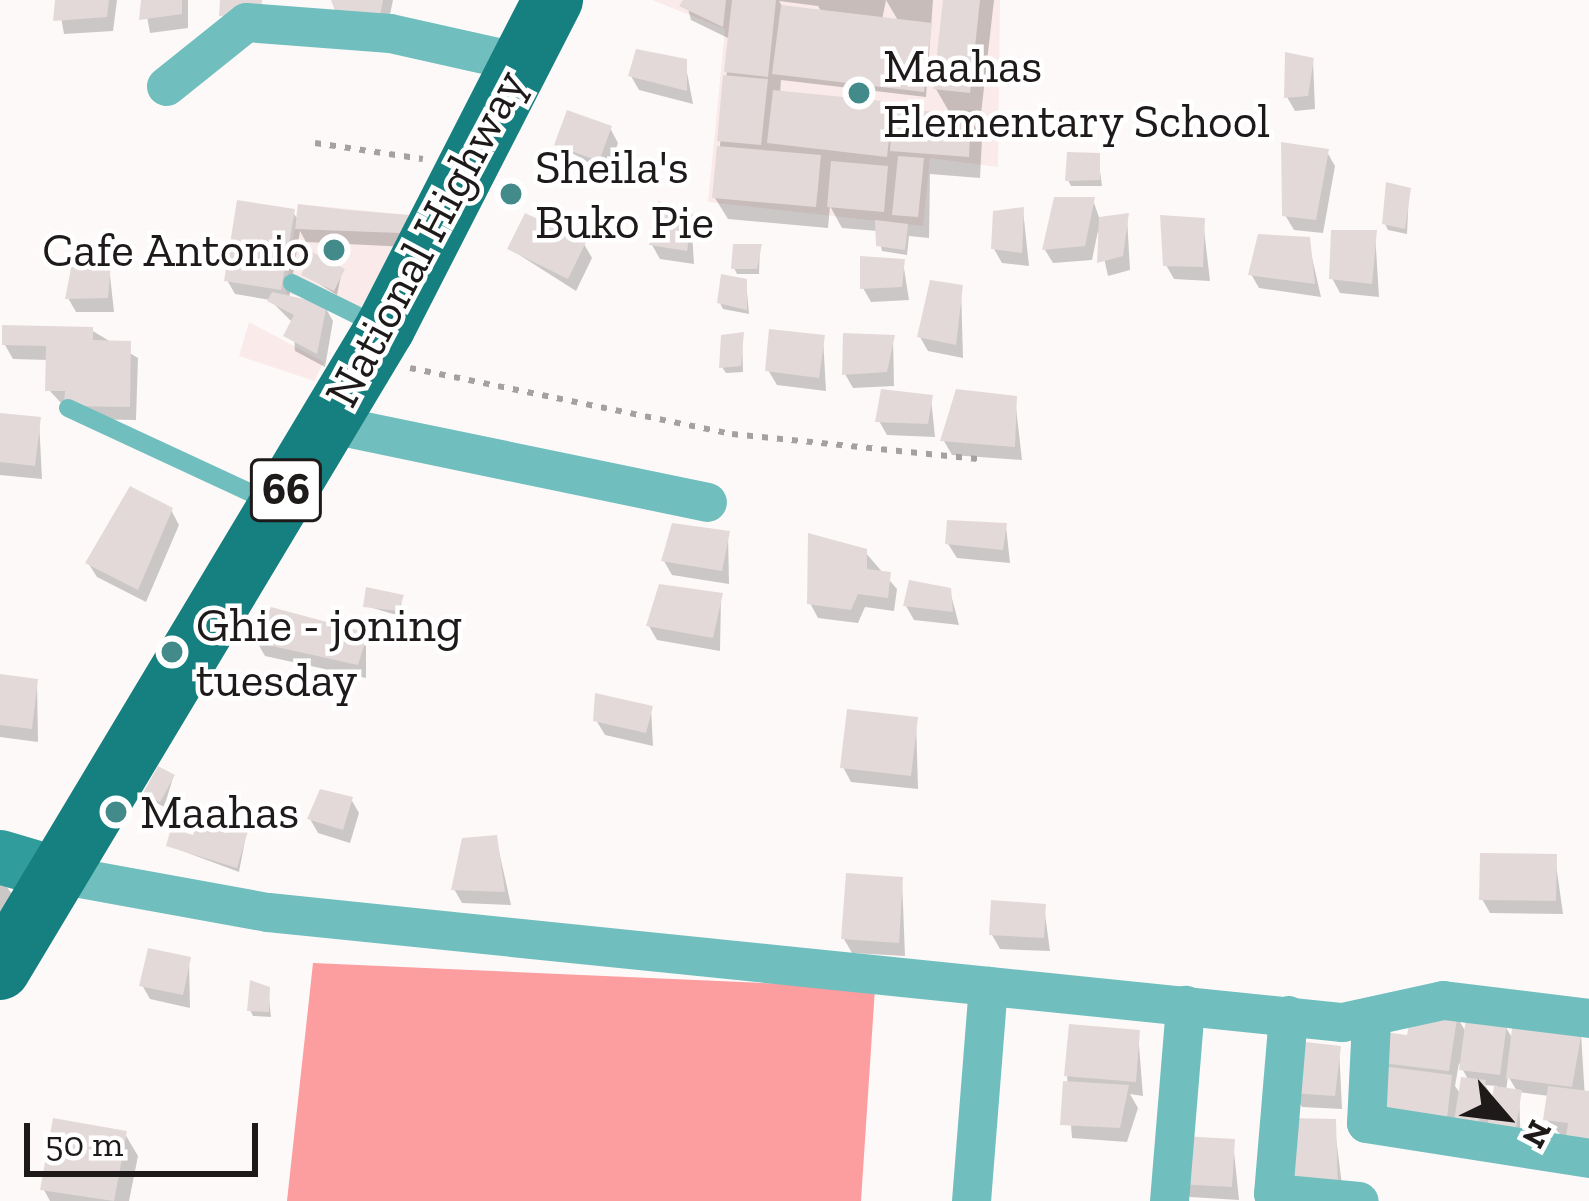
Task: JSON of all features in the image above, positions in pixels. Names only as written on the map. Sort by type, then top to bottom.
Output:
[{"type":"main road","name":"National Highway","points":[[0,970],[375,342],[553,0]]},
{"type":"street","points":[[166,86],[246,22],[390,34],[520,62]]},
{"type":"street","points":[[326,423],[707,502]]},
{"type":"street","points":[[0,857],[58,874],[268,912],[988,986],[1371,1021],[1443,1000],[1589,1018]]},
{"type":"street","points":[[971,1201],[988,986]]},
{"type":"street","points":[[1169,1201],[1185,1005]]},
{"type":"street","points":[[1288,1015],[1274,1193],[1359,1201]]},
{"type":"street","points":[[1371,1021],[1366,1123],[1589,1158]]},
{"type":"lane","points":[[292,283],[375,342]]},
{"type":"lane","points":[[68,407],[278,505]]},
{"type":"path","points":[[315,143],[467,168]]},
{"type":"path","points":[[375,342],[732,434],[980,459]]},
{"type":"shaded area","name":"Maahas Elementary School","points":[[652,0],[1000,0],[998,167],[930,158],[923,226],[708,202],[725,29]]},
{"type":"shaded area","points":[[298,204],[409,215],[363,313],[286,293]]},
{"type":"shaded area","points":[[249,322],[324,362],[314,381],[239,356]]},
{"type":"shaded area","points":[[313,963],[875,988],[861,1201],[287,1201]]},
{"type":"building","points":[[55,0],[109,0],[107,17],[53,21]]},
{"type":"building","points":[[141,0],[182,0],[182,14],[139,20]]},
{"type":"building","points":[[220,0],[262,0],[261,21],[219,16]]},
{"type":"building","points":[[331,0],[383,0],[379,21],[335,11]]},
{"type":"building","points":[[683,0],[726,0],[723,27],[679,6]]},
{"type":"building","points":[[732,0],[776,0],[768,77],[724,72]]},
{"type":"building","points":[[943,0],[980,0],[970,93],[933,89]]},
{"type":"building","points":[[781,5],[932,23],[924,92],[772,74]]},
{"type":"building","points":[[636,49],[687,59],[687,91],[628,76]]},
{"type":"building","points":[[1285,52],[1314,58],[1308,96],[1284,98]]},
{"type":"building","points":[[723,75],[768,79],[761,145],[717,141]]},
{"type":"building","points":[[773,90],[893,102],[887,157],[767,143]]},
{"type":"building","points":[[893,109],[971,114],[969,157],[890,151]]},
{"type":"building","points":[[567,110],[612,126],[599,161],[554,145]]},
{"type":"building","points":[[1281,142],[1329,149],[1316,220],[1282,216]]},
{"type":"building","points":[[717,146],[821,155],[816,207],[712,198]]},
{"type":"building","points":[[1067,152],[1100,153],[1100,180],[1065,181]]},
{"type":"building","points":[[898,156],[924,158],[918,217],[892,215]]},
{"type":"building","points":[[831,161],[888,166],[884,212],[827,207]]},
{"type":"building","points":[[1386,182],[1411,188],[1405,229],[1382,224]]},
{"type":"building","points":[[1054,197],[1095,197],[1085,246],[1042,250]]},
{"type":"building","points":[[237,200],[295,209],[281,290],[224,281]]},
{"type":"building","points":[[658,201],[693,214],[687,251],[649,245]]},
{"type":"building","points":[[298,204],[409,215],[400,233],[295,229]]},
{"type":"building","points":[[1024,207],[1022,253],[991,249],[993,211]]},
{"type":"building","points":[[525,213],[586,242],[568,279],[507,249]]},
{"type":"building","points":[[1129,213],[1123,256],[1097,263],[1099,217]]},
{"type":"building","points":[[1160,215],[1205,218],[1203,267],[1163,266]]},
{"type":"building","points":[[875,220],[908,224],[905,250],[876,246]]},
{"type":"building","points":[[1331,230],[1377,230],[1372,284],[1329,279]]},
{"type":"building","points":[[1258,234],[1310,237],[1315,284],[1248,275]]},
{"type":"building","points":[[733,244],[762,244],[757,269],[731,269]]},
{"type":"building","points":[[312,252],[345,269],[334,291],[301,275]]},
{"type":"building","points":[[860,256],[905,259],[902,287],[860,289]]},
{"type":"building","points":[[72,263],[111,263],[108,298],[65,299]]},
{"type":"building","points":[[721,274],[747,279],[747,310],[717,303]]},
{"type":"building","points":[[930,280],[963,285],[956,345],[917,337]]},
{"type":"building","points":[[272,292],[327,304],[317,354],[283,336],[294,315],[267,301]]},
{"type":"building","points":[[2,325],[93,327],[93,340],[131,341],[130,407],[64,406],[65,391],[45,391],[46,346],[2,345]]},
{"type":"building","points":[[769,329],[825,335],[819,378],[765,371]]},
{"type":"building","points":[[744,332],[741,366],[719,368],[721,335]]},
{"type":"building","points":[[843,333],[895,335],[887,372],[842,375]]},
{"type":"building","points":[[881,389],[933,395],[928,424],[875,422]]},
{"type":"building","points":[[956,389],[1017,396],[1015,447],[940,441]]},
{"type":"building","points":[[0,413],[41,417],[35,466],[0,462]]},
{"type":"building","points":[[130,486],[173,508],[138,590],[85,563]]},
{"type":"building","points":[[947,520],[1007,523],[1003,550],[945,544]]},
{"type":"building","points":[[672,523],[730,531],[722,571],[661,561]]},
{"type":"building","points":[[808,533],[867,549],[867,569],[891,572],[888,598],[858,594],[851,610],[807,604]]},
{"type":"building","points":[[909,580],[951,588],[953,612],[903,606]]},
{"type":"building","points":[[659,584],[723,593],[713,638],[646,626]]},
{"type":"building","points":[[366,587],[404,595],[398,611],[363,607]]},
{"type":"building","points":[[271,607],[368,633],[358,665],[254,642]]},
{"type":"building","points":[[0,674],[38,679],[32,729],[0,725]]},
{"type":"building","points":[[595,693],[653,706],[646,733],[593,721]]},
{"type":"building","points":[[847,709],[918,717],[911,776],[840,768]]},
{"type":"building","points":[[158,766],[175,775],[160,802],[143,793]]},
{"type":"building","points":[[320,789],[353,797],[343,830],[307,819]]},
{"type":"building","points":[[200,813],[249,828],[237,868],[166,846],[171,828],[193,835]]},
{"type":"building","points":[[497,835],[505,892],[451,890],[462,838]]},
{"type":"building","points":[[1480,853],[1557,854],[1556,901],[1479,900]]},
{"type":"building","points":[[846,873],[903,877],[899,943],[841,939]]},
{"type":"building","points":[[991,900],[1046,904],[1044,938],[989,935]]},
{"type":"building","points":[[148,948],[191,957],[183,995],[139,986]]},
{"type":"building","points":[[250,980],[270,987],[269,1012],[247,1011]]},
{"type":"building","points":[[1458,1012],[1449,1071],[1382,1063],[1385,1032],[1407,1035],[1410,1020]]},
{"type":"building","points":[[1466,1018],[1507,1023],[1500,1075],[1459,1070]]},
{"type":"building","points":[[1513,1020],[1582,1030],[1572,1087],[1506,1078]]},
{"type":"building","points":[[1069,1024],[1140,1030],[1136,1082],[1064,1076]]},
{"type":"building","points":[[1296,1041],[1341,1046],[1335,1096],[1290,1093]]},
{"type":"building","points":[[1382,1066],[1452,1075],[1446,1127],[1376,1118]]},
{"type":"building","points":[[1461,1077],[1486,1080],[1477,1133],[1452,1134]]},
{"type":"building","points":[[1063,1081],[1129,1085],[1120,1128],[1060,1125]]},
{"type":"building","points":[[1494,1086],[1522,1090],[1514,1139],[1486,1134]]},
{"type":"building","points":[[1548,1086],[1589,1091],[1589,1153],[1564,1150],[1568,1123],[1543,1120]]},
{"type":"building","points":[[53,1118],[127,1131],[114,1201],[40,1190]]},
{"type":"building","points":[[1289,1118],[1336,1119],[1338,1192],[1281,1185]]},
{"type":"building","points":[[1181,1136],[1235,1139],[1232,1187],[1178,1184]]},
{"type":"place","name":"Maahas Elementary School","points":[[859,93]]},
{"type":"place","name":"Sheila's Buko Pie","points":[[511,194]]},
{"type":"place","name":"Cafe Antonio","points":[[334,250]]},
{"type":"place","name":"Ghie - joning tuesday","points":[[172,652]]},
{"type":"place","name":"Maahas","points":[[116,812]]}]
